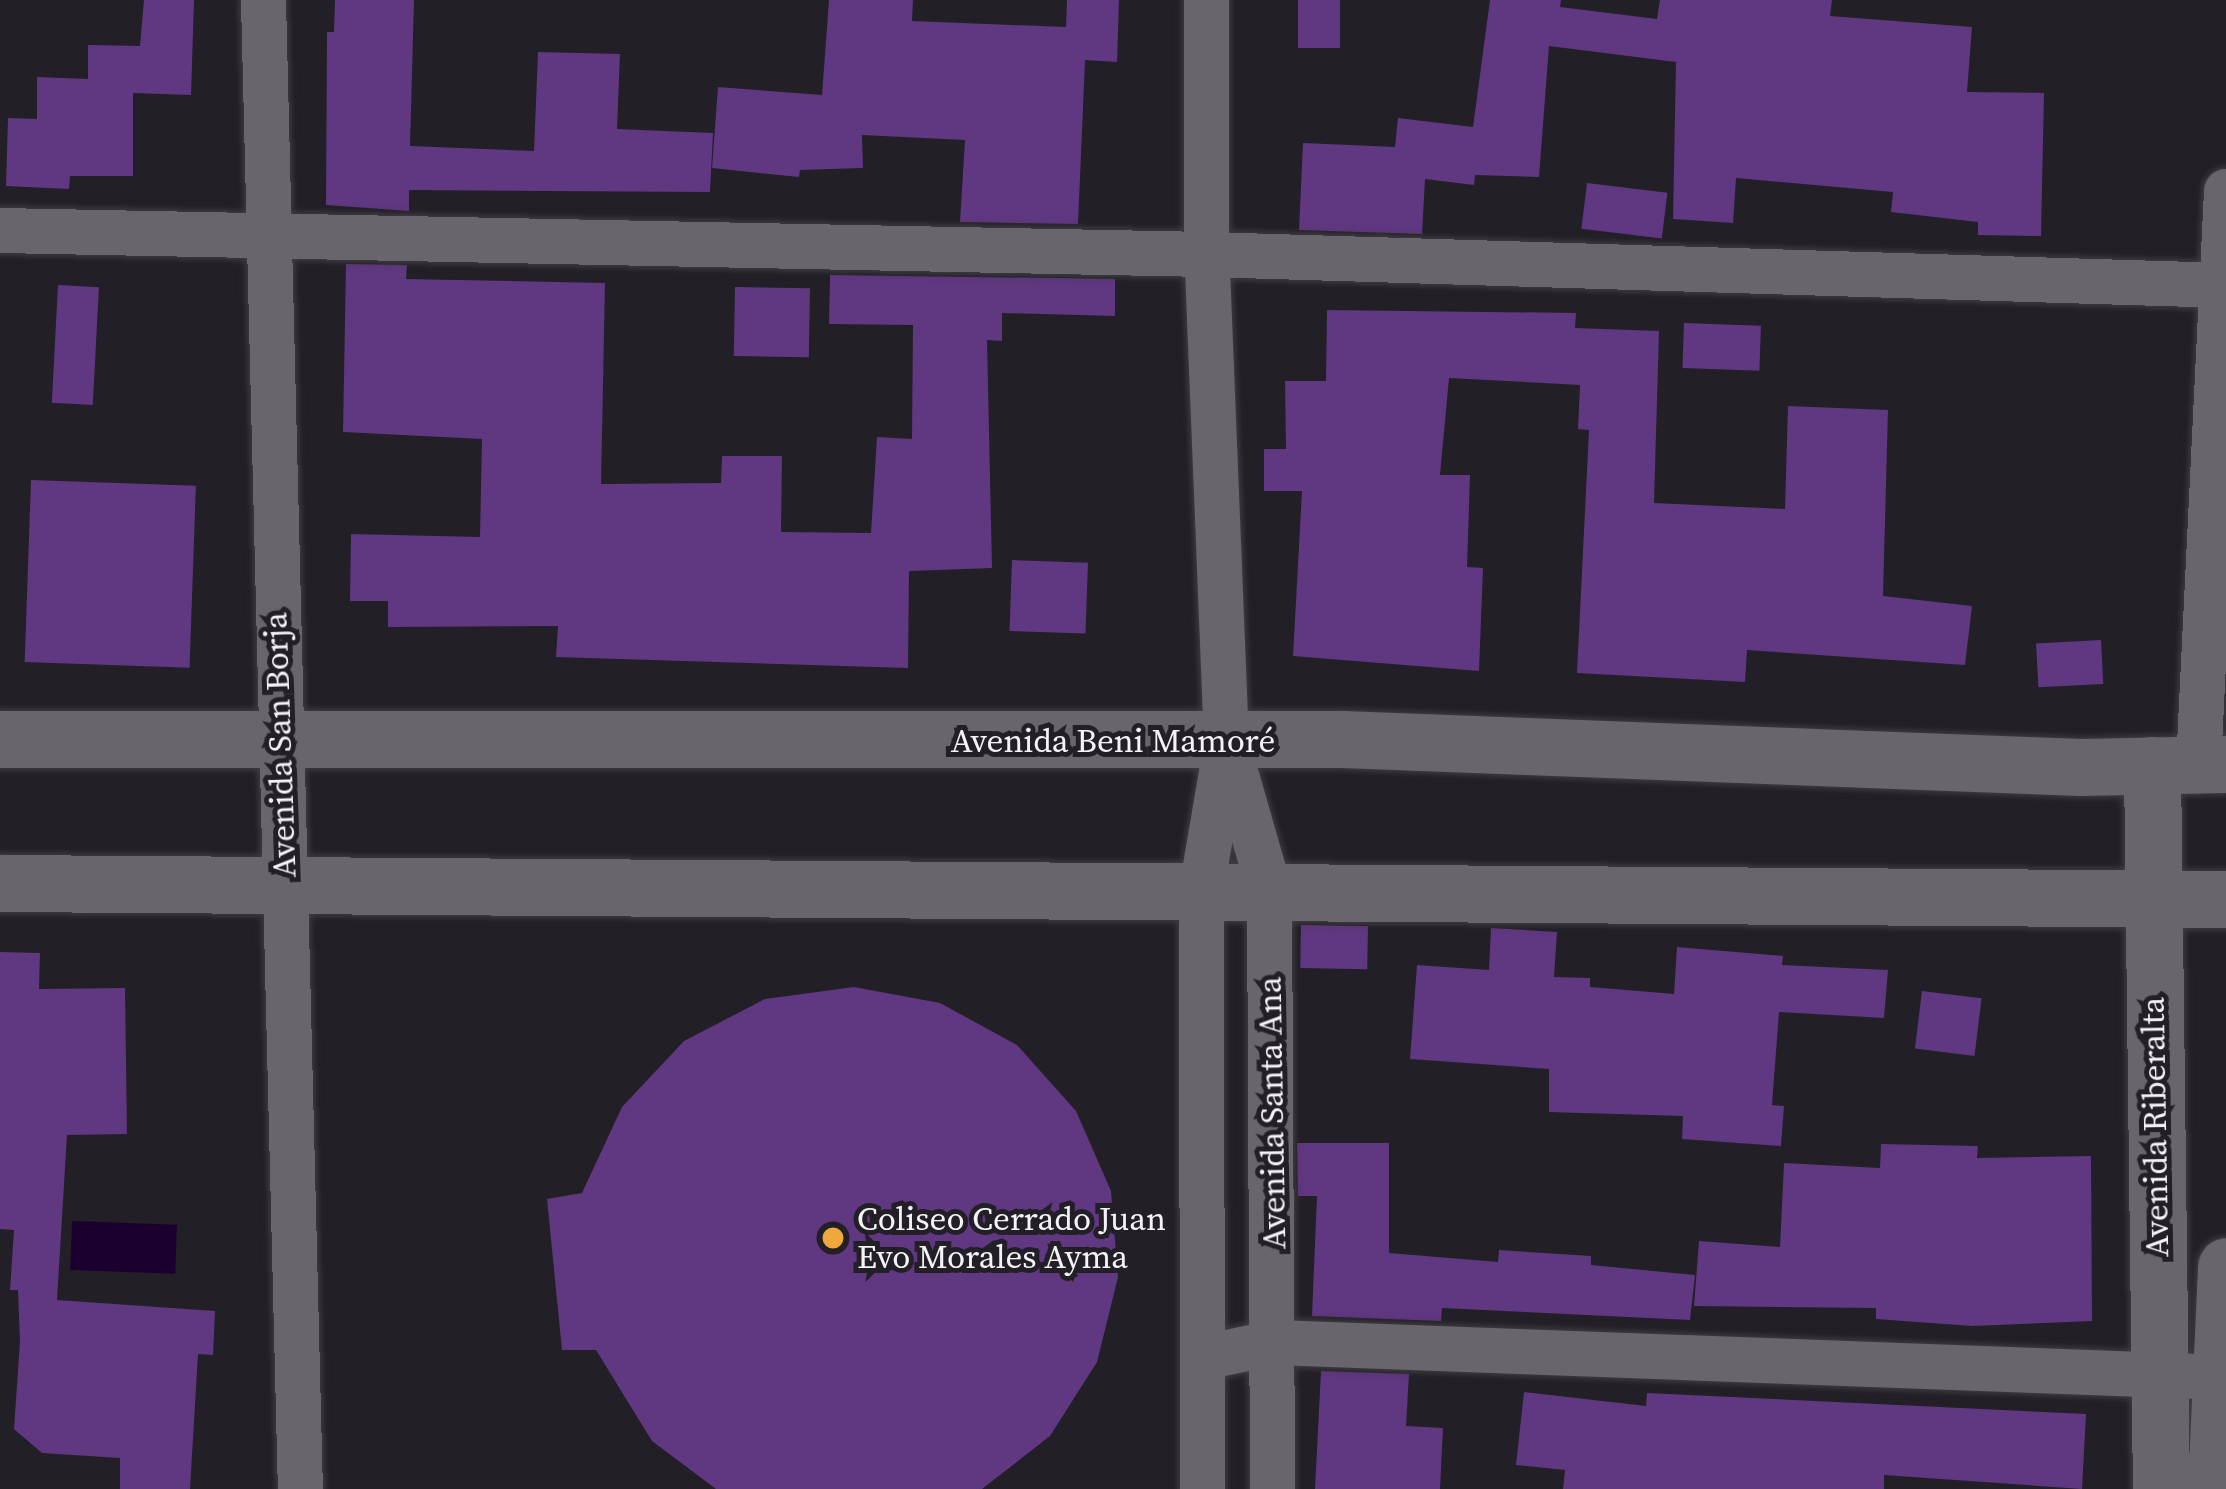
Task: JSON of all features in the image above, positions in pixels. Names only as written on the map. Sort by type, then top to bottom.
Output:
[{"type":"street","name":"Avenida San Borja","points":[[263,0],[277,736],[286,886],[300,1489]]},
{"type":"street","name":"Avenida Santa Ana","points":[[1202,1489],[1202,890],[1226,742],[1206,254],[1206,0]]},
{"type":"street","points":[[2192,765],[2225,285],[2226,191]]},
{"type":"street","points":[[0,230],[268,231],[1206,254],[2225,285]]},
{"type":"street","name":"Avenida Beni Mamoré","points":[[0,739],[1342,739],[2192,765]]},
{"type":"street","name":"Avenida Santa Ana","points":[[1226,742],[1269,890],[1275,1342],[1272,1489]]},
{"type":"street","name":"Avenida Riberalta","points":[[2161,1489],[2150,896],[2192,765]]},
{"type":"street","points":[[0,883],[2226,899]]},
{"type":"street","points":[[2216,1489],[2226,1266]]},
{"type":"street","points":[[1203,1357],[1275,1342],[2222,1377]]},
{"type":"shaded area","points":[[72,1221],[177,1225],[175,1274],[70,1270]]},
{"type":"building","points":[[144,0],[194,0],[191,95],[133,93],[133,176],[70,176],[69,189],[6,186],[8,118],[37,119],[37,77],[88,79],[88,45],[140,46]]},
{"type":"building","points":[[335,0],[414,0],[410,146],[534,151],[538,52],[620,54],[617,129],[713,133],[710,192],[409,190],[409,211],[326,205],[327,32],[334,32]]},
{"type":"building","points":[[829,0],[913,0],[912,21],[1066,27],[1067,0],[1119,0],[1117,62],[1085,60],[1078,224],[960,222],[965,140],[862,135],[863,168],[800,170],[799,177],[712,168],[718,87],[822,95]]},
{"type":"building","points":[[1298,0],[1340,0],[1340,48],[1298,48]]},
{"type":"building","points":[[1490,0],[1561,0],[1560,7],[1657,19],[1660,0],[1832,0],[1830,16],[1972,27],[1967,92],[2044,93],[2041,236],[1978,235],[1978,222],[1891,212],[1893,192],[1736,178],[1733,223],[1673,219],[1676,62],[1549,46],[1539,177],[1475,175],[1474,185],[1425,179],[1422,234],[1299,230],[1303,143],[1395,147],[1398,118],[1473,127]]},
{"type":"building","points":[[1587,183],[1667,193],[1662,239],[1581,229]]},
{"type":"building","points":[[346,264],[407,265],[406,279],[605,283],[601,484],[721,483],[722,456],[782,456],[781,532],[871,533],[877,437],[912,439],[913,325],[829,324],[830,275],[1115,279],[1115,316],[1002,313],[1002,341],[987,340],[992,568],[909,571],[908,668],[556,657],[558,626],[388,627],[388,601],[350,601],[351,534],[480,537],[482,439],[343,432]]},
{"type":"building","points":[[58,285],[99,287],[93,405],[52,403]]},
{"type":"building","points":[[735,287],[810,288],[809,357],[734,356]]},
{"type":"building","points":[[1327,310],[1576,313],[1575,328],[1659,331],[1654,503],[1785,509],[1788,406],[1888,410],[1883,596],[1972,606],[1965,665],[1747,650],[1745,682],[1577,673],[1589,430],[1578,429],[1580,385],[1449,378],[1440,475],[1470,475],[1467,567],[1483,568],[1479,671],[1293,656],[1302,491],[1264,491],[1264,449],[1286,449],[1285,381],[1326,381]]},
{"type":"building","points":[[1684,323],[1761,326],[1759,371],[1682,368]]},
{"type":"building","points":[[31,480],[196,486],[190,668],[25,662]]},
{"type":"building","points":[[1012,560],[1088,563],[1085,634],[1010,631]]},
{"type":"building","points":[[2101,640],[2103,684],[2038,687],[2036,643]]},
{"type":"building","points":[[1301,925],[1368,926],[1367,969],[1300,968]]},
{"type":"building","points":[[1491,928],[1557,932],[1554,977],[1590,978],[1590,987],[1674,994],[1677,947],[1783,956],[1782,965],[1888,970],[1884,1018],[1779,1012],[1772,1105],[1784,1106],[1781,1146],[1682,1139],[1683,1116],[1549,1112],[1549,1069],[1410,1059],[1417,965],[1489,970]]},
{"type":"building","points":[[0,952],[40,953],[39,989],[125,988],[127,1134],[67,1135],[57,1300],[215,1311],[213,1355],[198,1354],[190,1489],[120,1489],[120,1458],[42,1453],[14,1429],[20,1341],[18,1290],[10,1290],[14,1230],[0,1229]]},
{"type":"building","name":"Coliseo Cerrado Juan Evo Morales Ayma","points":[[854,987],[940,1003],[1017,1045],[1076,1111],[1111,1191],[1118,1277],[1097,1362],[1050,1436],[982,1489],[716,1489],[652,1441],[596,1350],[562,1350],[547,1199],[582,1193],[622,1107],[684,1041],[765,999]]},
{"type":"building","points":[[1922,991],[1982,998],[1974,1056],[1915,1049]]},
{"type":"building","points":[[1297,1143],[1389,1143],[1389,1253],[1498,1262],[1499,1250],[1591,1256],[1591,1265],[1695,1275],[1690,1320],[1442,1308],[1441,1321],[1312,1316],[1317,1196],[1298,1196]]},
{"type":"building","points":[[1881,1144],[1978,1146],[1977,1158],[2091,1156],[2092,1321],[1972,1326],[1876,1319],[1876,1308],[1694,1306],[1699,1241],[1780,1247],[1784,1163],[1880,1168]]},
{"type":"building","points":[[1321,1371],[1409,1374],[1406,1426],[1443,1428],[1440,1489],[1315,1489]]},
{"type":"building","points":[[1524,1392],[1646,1406],[1647,1393],[2086,1414],[2082,1489],[1884,1475],[1884,1489],[1563,1489],[1565,1470],[1516,1465]]},
{"type":"place","name":"Coliseo Cerrado Juan Evo Morales Ayma","points":[[833,1238]]}]
